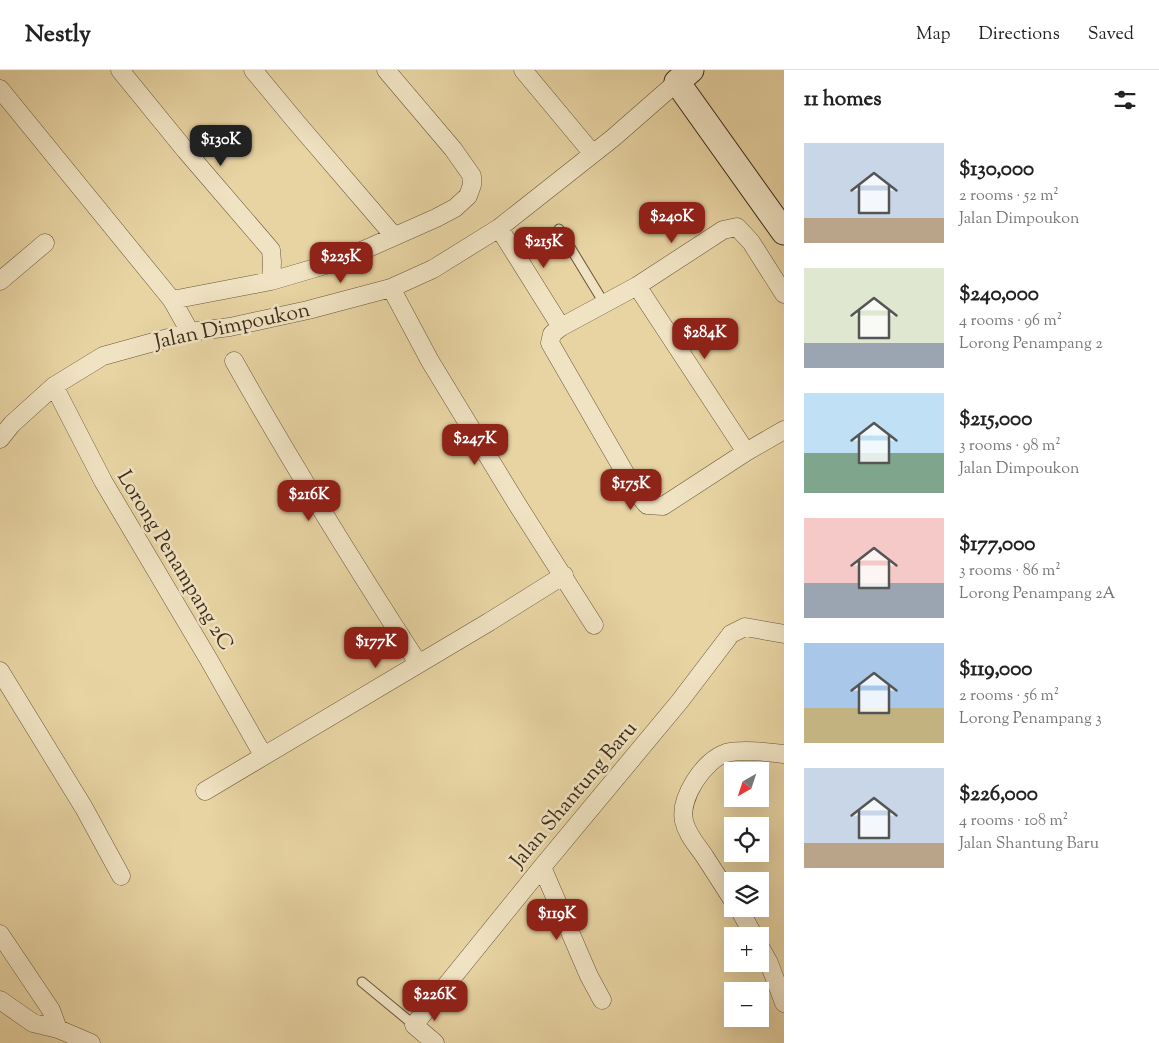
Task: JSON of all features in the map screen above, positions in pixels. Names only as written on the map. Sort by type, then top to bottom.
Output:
[{"type":"street","points":[[120,70],[271,250],[271,281]]},
{"type":"street","points":[[253,70],[394,236]]},
{"type":"street","points":[[172,300],[271,281],[339,262],[455,208],[468,196],[472,185],[472,176],[453,149],[386,70]]},
{"type":"street","points":[[522,70],[593,154]]},
{"type":"street","points":[[684,76],[784,232]]},
{"type":"street","name":"Jalan Dimpoukon","points":[[0,440],[12,424],[54,386],[103,356],[190,332],[265,320],[391,288],[433,269],[498,228],[613,138],[684,76]]},
{"type":"street","points":[[0,89],[172,300],[190,332]]},
{"type":"street","points":[[784,294],[751,242],[737,227],[723,230],[637,286],[561,327],[552,334],[550,343],[636,492],[647,505],[663,506],[746,452],[784,430]]},
{"type":"street","points":[[498,228],[561,327]]},
{"type":"street","points":[[2,274],[45,244]]},
{"type":"street","points":[[637,286],[746,452]]},
{"type":"street","points":[[391,288],[435,369],[517,504],[564,575],[594,625]]},
{"type":"street","points":[[234,361],[324,516],[418,662]]},
{"type":"street","name":"Lorong Penampang 2C","points":[[54,386],[103,481],[264,755]]},
{"type":"street","points":[[205,791],[418,662],[489,622],[564,575]]},
{"type":"street","name":"Jalan Shantung Baru","points":[[414,1025],[680,701],[731,634],[745,627],[784,634]]},
{"type":"street","points":[[0,671],[84,808],[121,876]]},
{"type":"street","points":[[724,887],[689,835],[683,810],[689,792],[702,771],[714,760],[726,753],[767,752],[784,754]]},
{"type":"street","points":[[542,867],[589,976],[602,1000]]},
{"type":"street","points":[[0,934],[51,1010],[58,1029]]},
{"type":"street","points":[[769,964],[784,1003]]},
{"type":"street","points":[[0,1000],[33,1023],[58,1029],[91,1043]]},
{"type":"street","points":[[414,1025],[435,1043]]},
{"type":"lane","points":[[559,229],[604,303]]},
{"type":"lane","points":[[362,982],[414,1025]]}]
